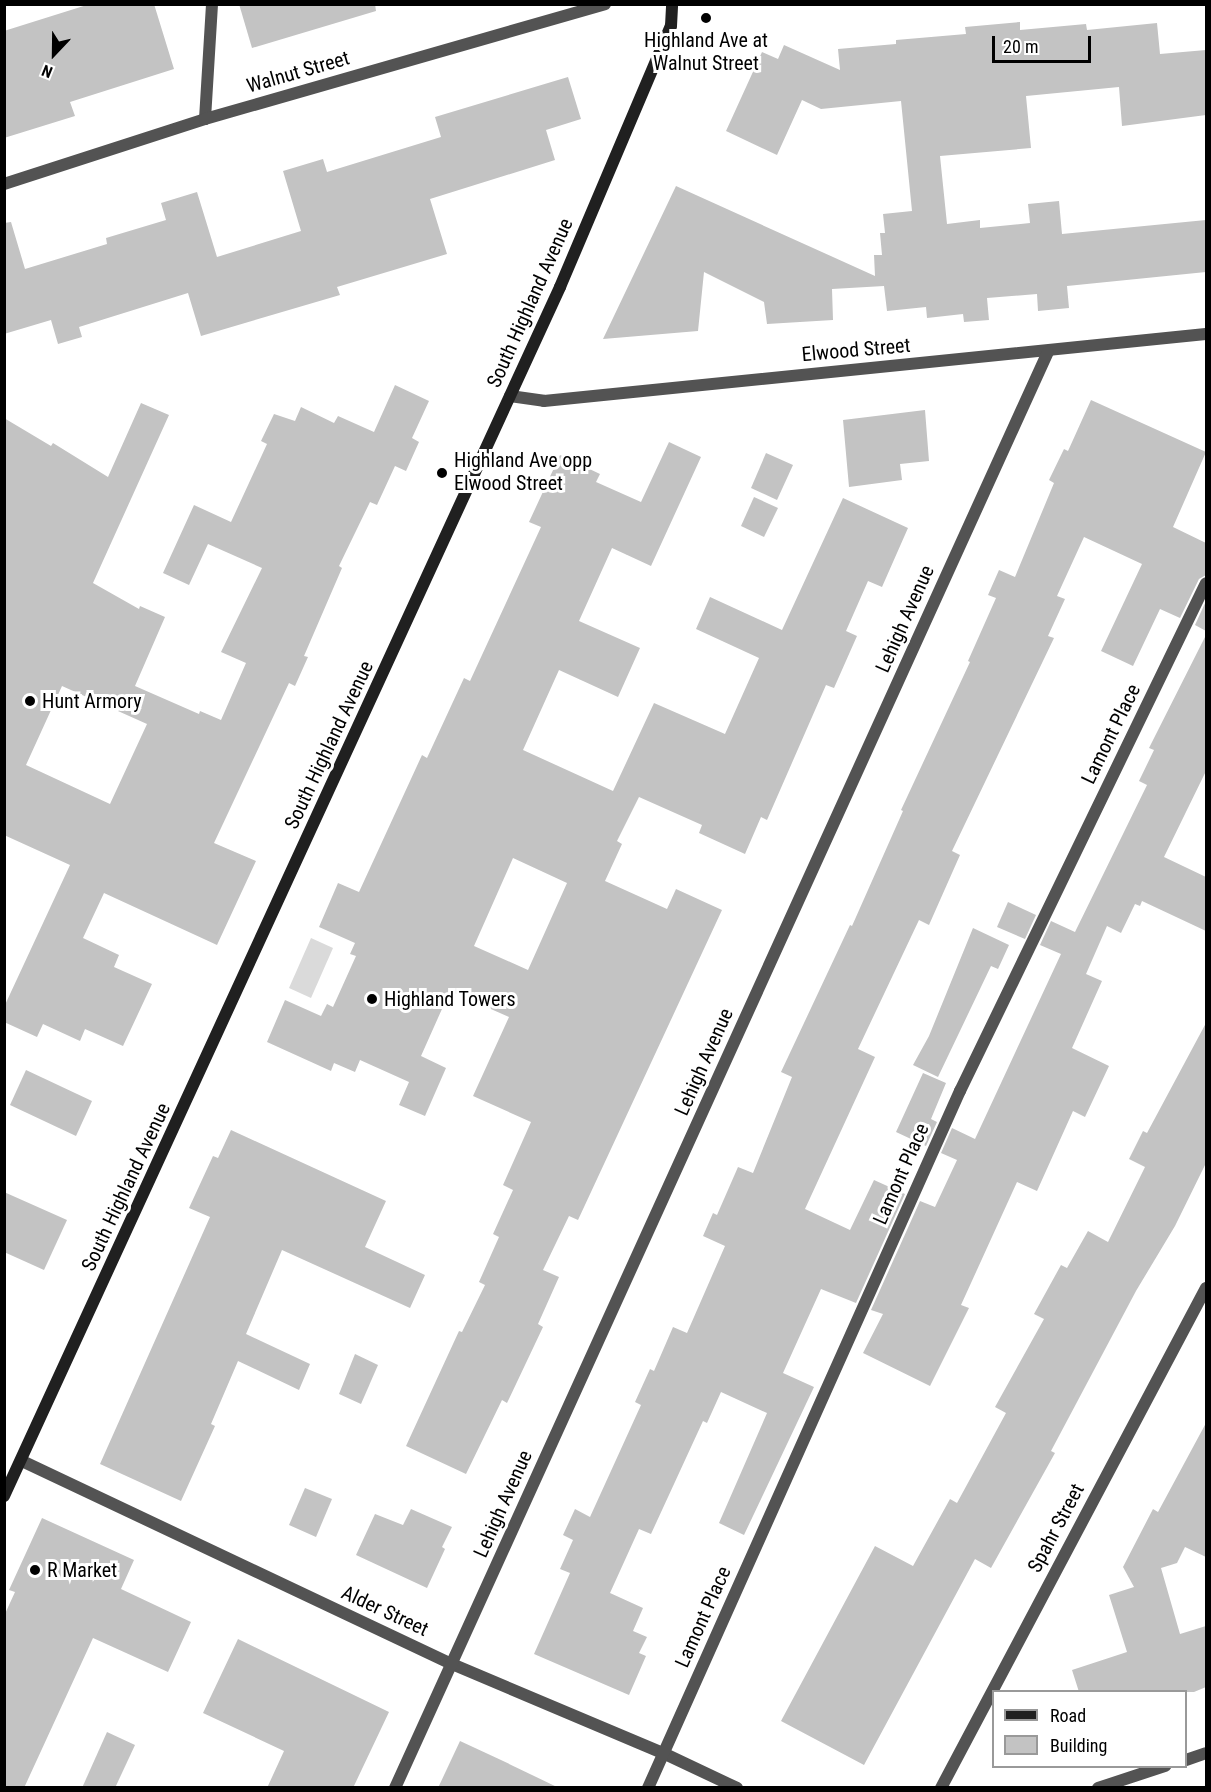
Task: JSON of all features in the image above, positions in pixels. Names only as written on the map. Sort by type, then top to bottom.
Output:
[{"type":"main road","name":"South Highland Avenue","points":[[4,1496],[560,287],[671,26],[672,4]]},
{"type":"street","points":[[205,119],[212,4]]},
{"type":"street","name":"Walnut Street","points":[[4,184],[205,119],[605,4]]},
{"type":"street","name":"Elwood Street","points":[[510,396],[544,401],[1206,334]]},
{"type":"street","name":"Lehigh Avenue","points":[[396,1788],[1048,351]]},
{"type":"street","name":"Lamont Place","points":[[648,1788],[960,1091],[1206,583]]},
{"type":"street","name":"Spahr Street","points":[[993,1690],[1206,1288]]},
{"type":"street","name":"Alder Street","points":[[22,1461],[452,1664],[663,1753],[737,1788]]},
{"type":"street","name":"Spahr Street","points":[[941,1788],[992,1692]]},
{"type":"street","points":[[1187,1759],[1206,1753]]},
{"type":"street","points":[[1098,1788],[1162,1768]]},
{"type":"shaded area","points":[[311,938],[333,948],[311,998],[289,988]]},
{"type":"building","points":[[90,4],[154,4],[174,69],[70,102],[75,116],[4,138],[4,31]]},
{"type":"building","points":[[239,4],[375,4],[376,11],[252,48]]},
{"type":"building","points":[[1020,22],[1020,30],[1086,24],[1087,30],[1157,23],[1160,54],[1206,50],[1206,115],[1122,126],[1119,87],[1026,96],[1031,148],[940,156],[947,224],[980,220],[980,228],[1030,223],[1028,204],[1059,201],[1062,234],[1206,220],[1206,272],[1067,286],[1069,308],[1038,311],[1037,294],[987,298],[989,320],[964,322],[963,314],[927,318],[926,307],[887,311],[884,286],[832,289],[833,320],[767,324],[764,302],[704,272],[698,331],[603,339],[676,186],[875,276],[874,255],[882,255],[880,233],[885,233],[883,214],[912,211],[901,101],[821,109],[802,100],[777,155],[726,131],[762,52],[778,59],[784,45],[840,70],[838,49],[896,44],[896,40],[966,34],[965,27]]},
{"type":"building","points":[[568,77],[581,119],[546,130],[555,160],[430,199],[447,254],[337,287],[340,295],[201,336],[188,293],[79,327],[82,337],[58,344],[51,320],[4,334],[4,223],[11,222],[25,269],[107,244],[106,238],[166,220],[161,203],[197,192],[217,257],[301,231],[283,171],[323,159],[327,172],[441,137],[435,117]]},
{"type":"building","points":[[395,385],[429,401],[412,438],[419,442],[406,471],[395,466],[377,505],[370,502],[339,566],[342,568],[304,656],[308,657],[295,686],[289,683],[214,843],[256,861],[217,945],[104,893],[83,938],[119,955],[114,967],[152,984],[123,1046],[85,1029],[80,1041],[43,1024],[37,1037],[4,1022],[4,1007],[70,865],[4,835],[4,418],[51,446],[53,443],[108,477],[141,403],[169,415],[93,583],[139,609],[140,606],[165,617],[135,686],[199,714],[200,711],[221,720],[246,663],[221,652],[262,568],[208,544],[189,585],[163,573],[194,505],[231,522],[267,444],[261,441],[274,414],[295,421],[301,407],[334,423],[338,416],[374,432]],"holes":[[[62,686],[147,724],[110,804],[26,765]]]},
{"type":"building","points":[[1091,400],[1206,452],[1173,527],[1206,543],[1206,575],[1199,579],[1180,618],[1160,609],[1133,666],[1101,651],[1142,564],[1084,537],[1057,596],[1065,599],[1048,636],[1054,638],[952,851],[960,855],[929,925],[919,920],[858,1049],[875,1057],[805,1209],[850,1230],[874,1180],[905,1194],[856,1303],[821,1289],[783,1373],[814,1387],[744,1535],[719,1523],[767,1413],[721,1392],[707,1423],[703,1421],[651,1534],[639,1529],[610,1593],[643,1608],[633,1631],[647,1637],[639,1653],[646,1656],[629,1695],[534,1654],[570,1573],[560,1569],[573,1540],[563,1535],[575,1509],[590,1517],[641,1405],[635,1402],[650,1369],[654,1371],[673,1327],[687,1333],[725,1246],[703,1236],[713,1213],[717,1215],[738,1167],[753,1173],[792,1077],[781,1072],[850,925],[852,926],[903,811],[901,810],[970,662],[968,661],[996,598],[988,595],[999,570],[1015,577],[1054,483],[1049,480],[1064,449],[1068,451]]},
{"type":"building","points":[[925,410],[929,461],[900,464],[902,480],[849,487],[843,420]]},
{"type":"building","points":[[669,442],[701,457],[651,566],[612,548],[579,621],[640,648],[618,697],[559,670],[523,750],[613,791],[654,703],[725,734],[759,658],[696,629],[710,597],[782,630],[843,498],[908,528],[882,587],[868,581],[846,631],[857,636],[834,688],[826,685],[767,820],[761,817],[745,854],[699,833],[702,825],[639,797],[617,841],[622,844],[605,881],[667,909],[676,889],[722,910],[578,1220],[569,1216],[543,1270],[559,1277],[538,1324],[543,1327],[507,1403],[502,1400],[466,1474],[406,1446],[459,1331],[462,1332],[485,1285],[479,1282],[499,1237],[493,1234],[513,1190],[503,1185],[531,1122],[473,1096],[509,1017],[450,991],[421,1056],[446,1068],[425,1116],[399,1105],[409,1082],[360,1060],[355,1072],[334,1063],[331,1071],[267,1042],[285,1000],[321,1016],[327,1004],[333,1007],[356,956],[350,954],[355,943],[319,927],[338,883],[359,892],[422,755],[427,758],[464,678],[470,681],[541,527],[529,522],[560,455],[600,474],[596,482],[641,502]],"holes":[[[513,858],[567,883],[528,970],[474,946]]]},
{"type":"building","points":[[766,453],[793,465],[777,500],[751,488]]},
{"type":"building","points":[[754,497],[778,508],[764,537],[741,526]]},
{"type":"building","points":[[1206,601],[1206,631],[1195,625]]},
{"type":"building","points":[[1206,635],[1206,771],[1164,857],[1206,877],[1206,931],[1142,901],[1140,906],[1135,904],[1121,933],[1107,926],[1086,974],[1102,981],[1072,1048],[1109,1066],[1085,1117],[1073,1111],[1037,1191],[1017,1182],[961,1305],[969,1308],[930,1386],[863,1353],[883,1314],[871,1310],[920,1201],[935,1207],[957,1160],[941,1153],[952,1128],[975,1139],[1061,954],[1040,945],[1051,921],[1075,932],[1147,785],[1139,781],[1154,750],[1149,748]]},
{"type":"building","points":[[1008,902],[1036,915],[1025,939],[997,927]]},
{"type":"building","points":[[973,928],[1009,945],[998,969],[991,966],[938,1077],[913,1065],[929,1036]]},
{"type":"building","points":[[1206,1023],[1206,1163],[1175,1226],[1136,1291],[1051,1451],[1055,1453],[991,1568],[975,1559],[864,1765],[781,1721],[875,1546],[913,1566],[950,1499],[957,1503],[1006,1413],[995,1407],[1044,1319],[1034,1314],[1061,1265],[1067,1268],[1088,1231],[1108,1242],[1145,1167],[1129,1159],[1143,1131],[1147,1133]]},
{"type":"building","points":[[26,1070],[92,1101],[76,1136],[10,1105]]},
{"type":"building","points":[[923,1073],[946,1083],[931,1119],[937,1122],[926,1146],[896,1132]]},
{"type":"building","points":[[231,1130],[386,1201],[365,1247],[425,1275],[410,1308],[282,1250],[246,1334],[310,1364],[299,1390],[238,1361],[211,1424],[215,1426],[181,1501],[100,1464],[210,1217],[189,1208],[213,1156],[218,1158]]},
{"type":"building","points":[[4,1192],[67,1220],[44,1270],[4,1252]]},
{"type":"building","points":[[355,1354],[378,1365],[361,1404],[339,1394]]},
{"type":"building","points":[[1206,1423],[1206,1557],[1185,1547],[1177,1563],[1161,1568],[1180,1634],[1206,1626],[1206,1687],[1194,1692],[1187,1692],[1187,1690],[1078,1690],[1072,1670],[1127,1652],[1109,1595],[1134,1587],[1123,1567],[1153,1509],[1158,1512]]},
{"type":"building","points":[[305,1488],[332,1499],[316,1537],[289,1525]]},
{"type":"building","points":[[411,1509],[452,1527],[442,1547],[445,1549],[427,1588],[356,1555],[375,1514],[403,1525]]},
{"type":"building","points":[[42,1518],[134,1560],[121,1589],[191,1622],[168,1672],[93,1638],[24,1788],[4,1788],[4,1616],[15,1592],[9,1590]]},
{"type":"building","points":[[238,1639],[389,1712],[353,1788],[267,1788],[284,1751],[203,1713]]},
{"type":"building","points":[[107,1732],[135,1745],[115,1788],[82,1788]]},
{"type":"building","points":[[460,1741],[501,1760],[559,1788],[438,1788]]},
{"type":"place","name":"Highland Ave at Walnut Street","points":[[706,18]]},
{"type":"place","name":"Highland Ave opp Elwood Street","points":[[442,473]]},
{"type":"place","name":"Hunt Armory","points":[[30,701]]},
{"type":"place","name":"Highland Towers","points":[[372,999]]},
{"type":"place","name":"R Market","points":[[35,1570]]}]
